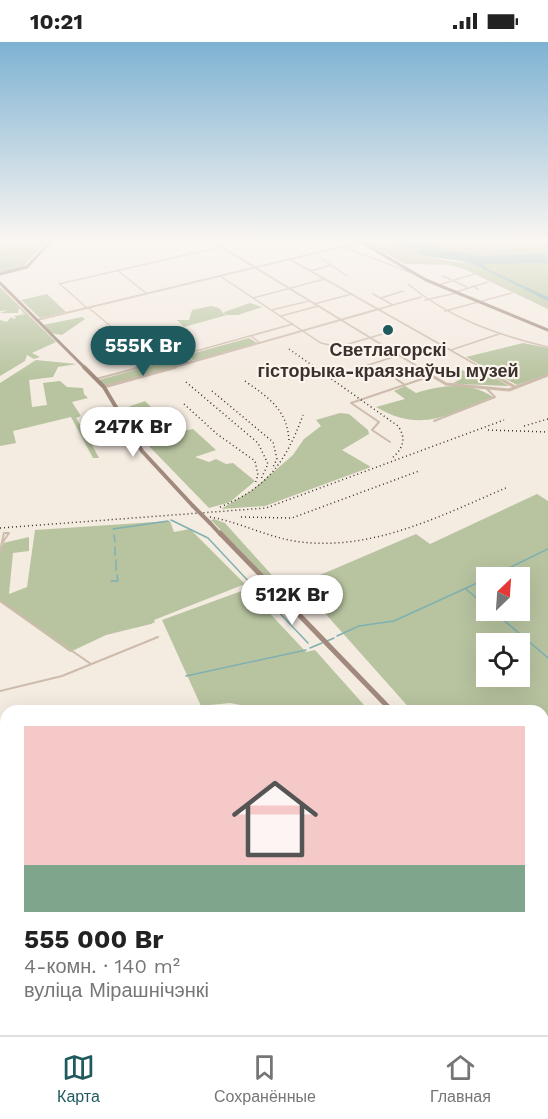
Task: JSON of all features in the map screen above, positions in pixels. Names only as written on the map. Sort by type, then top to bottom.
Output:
[{"type":"main road","points":[[3,286],[104,387],[142,452],[386,705]]},
{"type":"main road","points":[[442,286],[548,330]]},
{"type":"street","points":[[62,286],[115,330]]},
{"type":"street","points":[[137,286],[147,294]]},
{"type":"street","points":[[37,320],[178,286]]},
{"type":"street","points":[[236,286],[316,340],[339,347],[386,333]]},
{"type":"street","points":[[286,286],[431,376],[456,386],[500,389],[515,387],[548,375]]},
{"type":"street","points":[[253,298],[296,286]]},
{"type":"street","points":[[338,286],[515,387]]},
{"type":"street","points":[[410,286],[425,300],[445,311],[513,340],[548,347]]},
{"type":"street","points":[[473,286],[478,289]]},
{"type":"street","points":[[425,300],[469,287]]},
{"type":"street","points":[[381,298],[403,291]]},
{"type":"street","points":[[445,311],[512,293]]},
{"type":"street","points":[[314,304],[352,294]]},
{"type":"street","points":[[373,294],[393,305]]},
{"type":"street","points":[[104,387],[421,297]]},
{"type":"street","points":[[272,310],[309,301]]},
{"type":"street","points":[[281,316],[318,306]]},
{"type":"street","points":[[96,379],[293,324]]},
{"type":"street","points":[[451,350],[499,334]]},
{"type":"street","points":[[250,336],[260,343]]},
{"type":"street","points":[[359,368],[415,350]]},
{"type":"street","points":[[184,355],[193,362]]},
{"type":"street","points":[[383,370],[405,385]]},
{"type":"street","points":[[390,442],[372,430],[379,422],[351,402],[431,376]]},
{"type":"street","points":[[434,421],[495,397],[486,388]]},
{"type":"street","points":[[0,551],[3,542]]},
{"type":"street","points":[[0,601],[92,665]]},
{"type":"street","points":[[0,691],[62,676],[158,637]]},
{"type":"green space","points":[[500,286],[548,286],[548,309]]},
{"type":"green space","points":[[0,287],[56,342],[32,353],[40,357],[34,359],[27,355],[25,361],[0,376],[0,320],[7,322],[11,317],[14,319],[16,318],[14,316],[26,314],[20,313],[24,313],[19,308],[18,313],[0,313],[8,310],[0,311]]},
{"type":"green space","points":[[47,294],[66,312],[40,318],[21,300]]},
{"type":"green space","points":[[250,303],[262,307],[184,327],[177,320],[189,320],[192,310],[211,306],[219,308],[225,315],[224,312]]},
{"type":"green space","points":[[82,317],[85,319],[62,335],[50,333],[43,325]]},
{"type":"green space","points":[[249,338],[257,343],[194,361],[187,355]]},
{"type":"green space","points":[[523,343],[548,348],[548,374],[517,385],[466,357]]},
{"type":"green space","points":[[184,356],[190,362],[105,386],[99,380]]},
{"type":"green space","points":[[36,360],[77,364],[58,367],[53,377],[29,380],[32,407],[47,405],[43,383],[60,381],[67,387],[83,388],[88,398],[72,402],[81,416],[76,418],[85,433],[103,429],[112,436],[90,441],[99,458],[93,458],[71,417],[13,431],[16,443],[0,446],[0,383]]},
{"type":"green space","points":[[458,368],[468,373],[479,369],[509,386],[458,384],[453,383],[461,379],[451,373],[439,374]]},
{"type":"green space","points":[[405,386],[416,393],[455,386],[475,388],[493,397],[448,415],[421,420],[392,415],[376,407],[405,399],[394,391]]},
{"type":"green space","points":[[145,401],[152,408],[160,410],[183,431],[193,429],[216,450],[195,457],[209,462],[216,459],[226,464],[233,463],[255,481],[230,502],[209,508],[146,443],[125,408]]},
{"type":"green space","points":[[340,413],[349,414],[368,430],[369,434],[342,450],[371,467],[265,506],[221,509],[251,491],[293,455],[304,439],[321,426],[316,420]]},
{"type":"green space","points":[[537,494],[548,501],[548,705],[407,705],[299,584],[416,534],[430,544]]},
{"type":"green space","points":[[211,520],[225,523],[286,591],[281,593]]},
{"type":"green space","points":[[170,521],[174,532],[190,529],[245,584],[154,620],[155,622],[151,624],[106,635],[70,652],[0,602],[0,553],[3,543],[29,537],[29,551],[13,553],[9,594],[27,587],[35,530]]},
{"type":"green space","points":[[247,589],[306,652],[315,650],[364,705],[240,705],[230,703],[201,705],[162,620]]},
{"type":"water","points":[[519,286],[525,286],[548,297],[548,301]]},
{"type":"waterway","points":[[171,520],[208,538],[267,601]]},
{"type":"waterway","points":[[113,529],[168,521]]},
{"type":"waterway","points":[[114,535],[115,542]]},
{"type":"waterway","points":[[115,547],[115,555]]},
{"type":"waterway","points":[[511,567],[548,549]]},
{"type":"waterway","points":[[116,560],[116,570]]},
{"type":"waterway","points":[[111,581],[118,581],[117,575]]},
{"type":"waterway","points":[[337,636],[359,626],[394,621],[476,584]]},
{"type":"waterway","points":[[466,589],[476,598]]},
{"type":"waterway","points":[[270,603],[308,643]]},
{"type":"waterway","points":[[505,621],[548,658]]},
{"type":"waterway","points":[[327,641],[334,638]]},
{"type":"waterway","points":[[310,648],[322,643]]},
{"type":"waterway","points":[[186,676],[306,650]]},
{"type":"railway","points":[[289,349],[398,426],[403,440],[391,459]]},
{"type":"railway","points":[[245,381],[276,406],[285,421],[289,442]]},
{"type":"railway","points":[[186,382],[258,443],[268,464],[261,479]]},
{"type":"railway","points":[[212,391],[273,442],[277,459],[272,469]]},
{"type":"railway","points":[[184,404],[217,434],[255,461],[258,475],[255,484]]},
{"type":"railway","points":[[220,507],[251,491],[273,471],[290,446],[303,415]]},
{"type":"railway","points":[[524,426],[548,419]]},
{"type":"railway","points":[[0,528],[266,508],[504,420]]},
{"type":"railway","points":[[488,430],[548,432]]},
{"type":"railway","points":[[241,517],[292,518],[419,471]]},
{"type":"railway","points":[[210,517],[294,541],[350,542],[377,537],[430,520],[508,487]]},
{"type":"place","name":"Светлагорскі гісторыка-краязнаўчы музей","points":[[388,330]]}]
